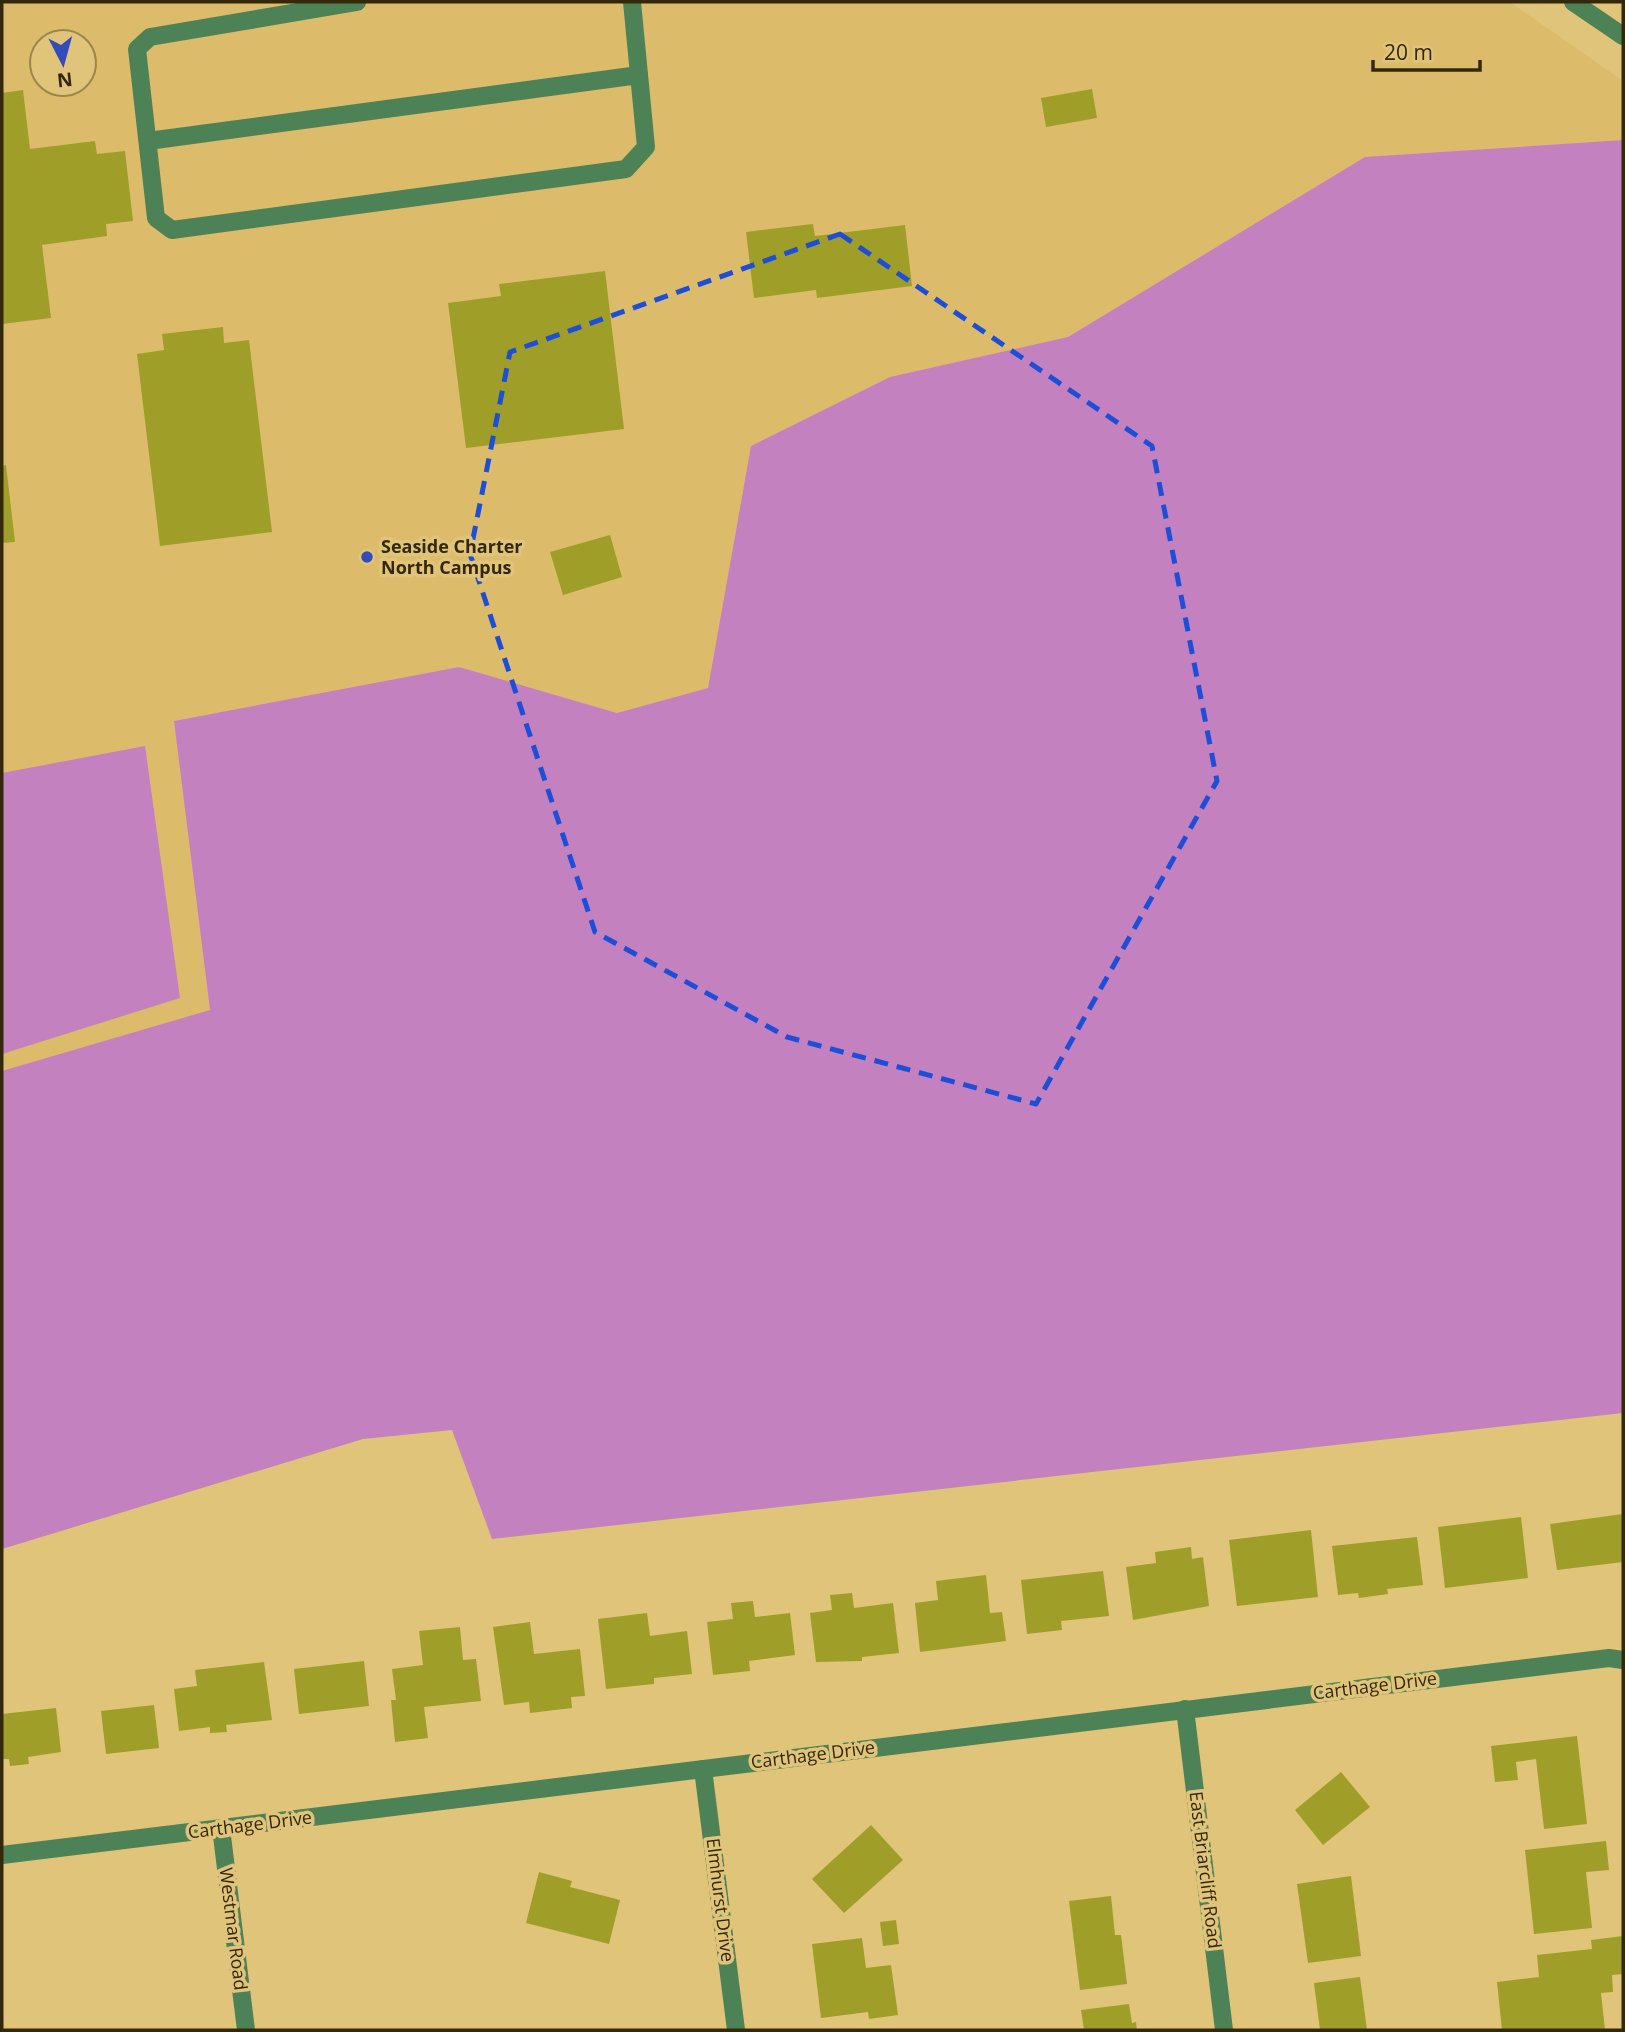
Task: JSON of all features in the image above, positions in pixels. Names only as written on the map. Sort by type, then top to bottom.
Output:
[{"type":"street","points":[[357,2],[150,37],[137,49],[156,218],[172,230],[626,169],[646,147],[632,2]]},
{"type":"street","points":[[1573,2],[1623,36]]},
{"type":"street","points":[[148,141],[639,75]]},
{"type":"street","name":"Carthage Drive","points":[[2,1855],[1185,1709],[1609,1658],[1623,1660]]},
{"type":"street","name":"East Briarcliff Road","points":[[1185,1709],[1224,2030]]},
{"type":"street","name":"Elmhurst Drive","points":[[704,1769],[736,2030]]},
{"type":"street","name":"Westmar Road","points":[[221,1828],[246,2030]]},
{"type":"highlighted area","points":[[840,234],[1152,446],[1217,781],[1036,1104],[787,1037],[595,932],[470,554],[510,352]]},
{"type":"shaded area","name":"Seaside Charter North Campus","points":[[2,2],[1510,2],[1623,81],[1623,140],[1365,157],[1068,337],[890,377],[751,446],[708,688],[617,713],[459,667],[174,721],[210,1011],[2,1071]]},
{"type":"shaded area","points":[[1623,140],[1623,1413],[492,1539],[452,1430],[363,1439],[2,1549],[2,1071],[210,1010],[174,721],[459,667],[617,713],[708,688],[751,446],[890,377],[1068,337],[1365,157]]},
{"type":"shaded area","points":[[145,746],[180,998],[2,1054],[2,773]]},
{"type":"building","points":[[1092,89],[1097,118],[1046,127],[1041,98]]},
{"type":"building","points":[[23,90],[30,149],[95,141],[97,154],[125,151],[133,221],[106,224],[107,236],[42,245],[51,318],[2,324],[2,93]]},
{"type":"building","points":[[813,224],[815,236],[905,225],[912,286],[817,298],[816,290],[754,298],[746,232]]},
{"type":"building","points":[[605,271],[624,429],[466,448],[448,303],[501,296],[499,284]]},
{"type":"building","points":[[223,327],[224,343],[249,340],[272,532],[160,546],[137,354],[164,350],[162,334]]},
{"type":"building","points":[[6,465],[15,542],[2,543],[2,466]]},
{"type":"building","points":[[610,535],[622,577],[563,595],[550,552]]},
{"type":"building","points":[[1623,1514],[1623,1562],[1557,1570],[1550,1524]]},
{"type":"building","points":[[1521,1517],[1528,1578],[1445,1588],[1438,1527]]},
{"type":"building","points":[[1311,1530],[1318,1597],[1237,1606],[1229,1540]]},
{"type":"building","points":[[1417,1537],[1423,1585],[1387,1589],[1388,1594],[1359,1598],[1358,1593],[1338,1595],[1332,1546]]},
{"type":"building","points":[[1191,1547],[1192,1559],[1203,1557],[1209,1606],[1133,1620],[1126,1567],[1156,1563],[1155,1552]]},
{"type":"building","points":[[1103,1571],[1109,1616],[1061,1621],[1062,1630],[1027,1634],[1021,1580]]},
{"type":"building","points":[[986,1575],[990,1613],[1002,1612],[1006,1641],[920,1652],[915,1603],[938,1600],[936,1581]]},
{"type":"building","points":[[852,1593],[854,1608],[893,1603],[899,1653],[862,1657],[862,1661],[816,1662],[810,1613],[832,1610],[830,1595]]},
{"type":"building","points":[[753,1601],[755,1617],[790,1613],[795,1655],[749,1661],[750,1671],[713,1675],[707,1622],[733,1619],[731,1603]]},
{"type":"building","points":[[647,1613],[650,1636],[687,1631],[692,1674],[654,1678],[654,1684],[606,1689],[598,1619]]},
{"type":"building","points":[[530,1622],[534,1654],[580,1649],[585,1696],[571,1697],[572,1708],[530,1713],[529,1702],[504,1705],[493,1627]]},
{"type":"building","points":[[460,1627],[463,1660],[476,1659],[481,1701],[424,1707],[428,1738],[395,1742],[391,1700],[396,1700],[392,1669],[423,1665],[419,1631]]},
{"type":"building","points":[[364,1661],[369,1706],[299,1714],[294,1669]]},
{"type":"building","points":[[264,1662],[272,1720],[226,1725],[227,1732],[210,1733],[210,1727],[179,1731],[174,1689],[197,1686],[195,1670]]},
{"type":"building","points":[[154,1705],[159,1748],[106,1754],[101,1711]]},
{"type":"building","points":[[56,1708],[61,1752],[28,1757],[29,1764],[10,1766],[9,1759],[2,1759],[2,1714]]},
{"type":"building","points":[[1577,1736],[1587,1824],[1544,1829],[1536,1759],[1516,1762],[1518,1780],[1495,1782],[1491,1746]]},
{"type":"building","points":[[1341,1772],[1370,1807],[1323,1845],[1295,1810]]},
{"type":"building","points":[[871,1825],[903,1860],[844,1913],[812,1879]]},
{"type":"building","points":[[1606,1841],[1609,1870],[1586,1872],[1592,1928],[1534,1934],[1525,1850]]},
{"type":"building","points":[[539,1872],[572,1881],[570,1887],[620,1900],[609,1944],[526,1923]]},
{"type":"building","points":[[1351,1876],[1361,1956],[1308,1963],[1297,1884]]},
{"type":"building","points":[[1111,1896],[1115,1935],[1121,1935],[1127,1984],[1080,1990],[1069,1901]]},
{"type":"building","points":[[896,1920],[899,1944],[883,1946],[880,1922]]},
{"type":"building","points":[[1623,1936],[1623,1974],[1612,1975],[1613,1992],[1601,1993],[1605,2030],[1502,2030],[1497,1982],[1539,1977],[1537,1955],[1592,1949],[1591,1940]]},
{"type":"building","points":[[862,1938],[866,1968],[891,1965],[898,2015],[869,2019],[868,2012],[821,2018],[812,1944]]},
{"type":"building","points":[[1360,1977],[1367,2030],[1320,2030],[1314,1983]]},
{"type":"building","points":[[1129,2004],[1132,2023],[1136,2022],[1137,2030],[1084,2030],[1081,2010]]},
{"type":"place","name":"Seaside Charter North Campus","points":[[367,557]]}]
